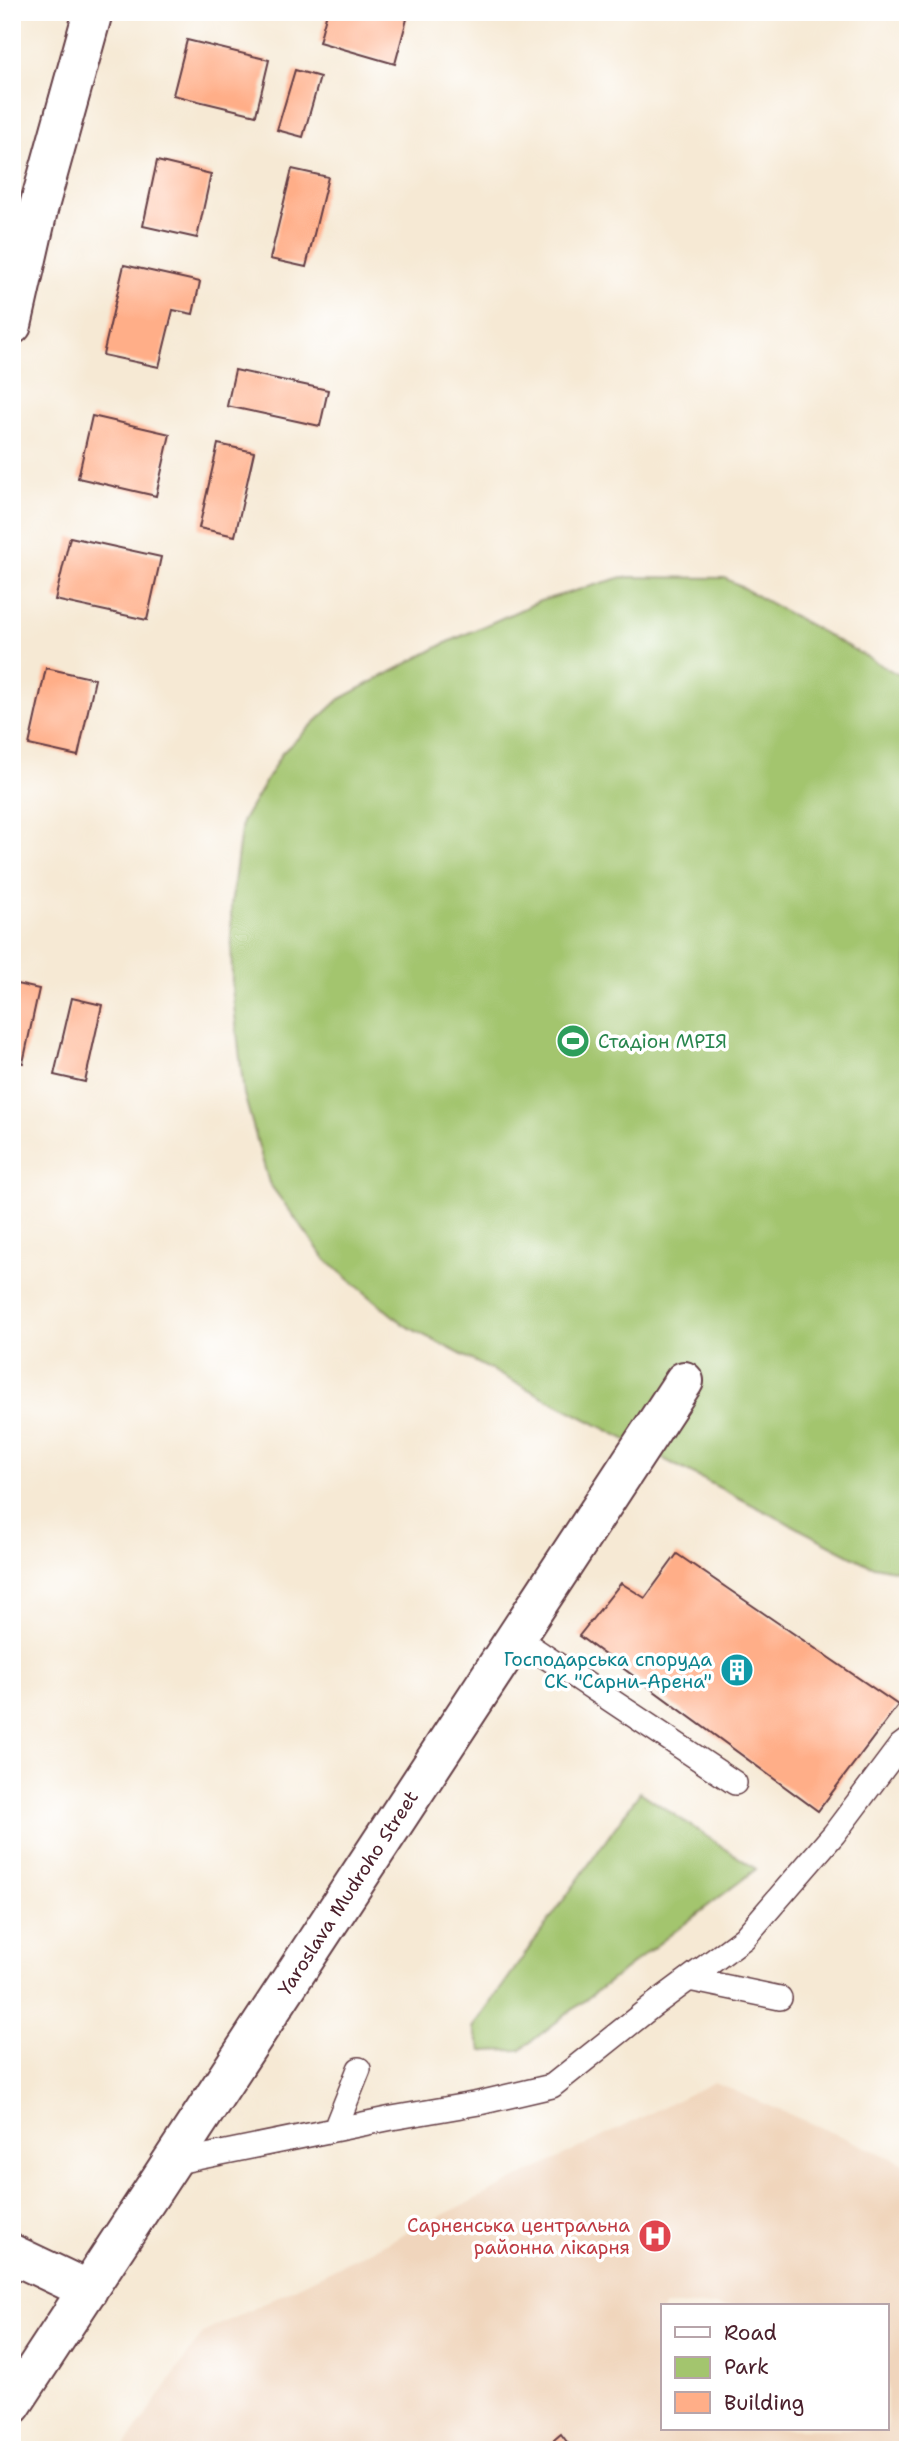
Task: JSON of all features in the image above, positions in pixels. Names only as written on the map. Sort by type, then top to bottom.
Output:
[{"type":"street","points":[[12,325],[25,207],[93,12]]},
{"type":"street","name":"Yaroslava Mudroho Street","points":[[12,2405],[684,1381]]},
{"type":"street","points":[[12,2254],[88,2290]]},
{"type":"lane","points":[[516,1637],[735,1783]]},
{"type":"lane","points":[[172,2163],[335,2129],[479,2103],[552,2086],[744,1938],[834,1834],[908,1740]]},
{"type":"lane","points":[[689,1979],[780,1998]]},
{"type":"lane","points":[[335,2129],[359,2068]]},
{"type":"shaded area","name":"Сарненська центральна районна лікарня","points":[[714,2082],[908,2165],[908,2450],[122,2450],[203,2333]]},
{"type":"green space","name":"Стадіон МРІЯ","points":[[623,577],[725,578],[908,680],[908,1573],[869,1565],[404,1325],[326,1260],[269,1183],[244,1094],[232,988],[231,905],[242,822],[282,753],[340,699],[444,644],[540,601]]},
{"type":"green space","points":[[640,1792],[756,1869],[520,2050],[482,2051],[473,2028]]},
{"type":"building","points":[[327,12],[396,12],[395,15],[407,19],[395,64],[319,42]]},
{"type":"building","points":[[187,40],[269,60],[256,115],[173,95]]},
{"type":"building","points":[[295,70],[320,77],[303,137],[277,130]]},
{"type":"building","points":[[157,161],[211,174],[197,238],[143,226]]},
{"type":"building","points":[[292,169],[328,177],[306,267],[270,259]]},
{"type":"building","points":[[124,265],[200,282],[193,314],[173,310],[159,367],[103,355]]},
{"type":"building","points":[[235,370],[328,390],[320,426],[227,406]]},
{"type":"building","points":[[92,416],[170,434],[156,496],[78,478]]},
{"type":"building","points":[[218,444],[254,452],[235,536],[199,528]]},
{"type":"building","points":[[70,537],[161,557],[147,620],[55,600]]},
{"type":"building","points":[[46,668],[95,679],[78,756],[29,745]]},
{"type":"building","points":[[12,983],[39,989],[23,1063],[12,1061]]},
{"type":"building","points":[[72,998],[102,1005],[85,1082],[54,1075]]},
{"type":"building","name":"Господарська споруда СК \"Сарни-Арена\"","points":[[677,1554],[898,1705],[818,1811],[579,1636],[621,1583],[645,1598]]},
{"type":"building","points":[[561,2434],[573,2450],[542,2450]]},
{"type":"place","name":"Стадіон МРІЯ","points":[[573,1041]]},
{"type":"place","name":"Господарська споруда СК \"Сарни-Арена\"","points":[[737,1670]]},
{"type":"place","name":"Сарненська центральна районна лікарня","points":[[655,2236]]}]
